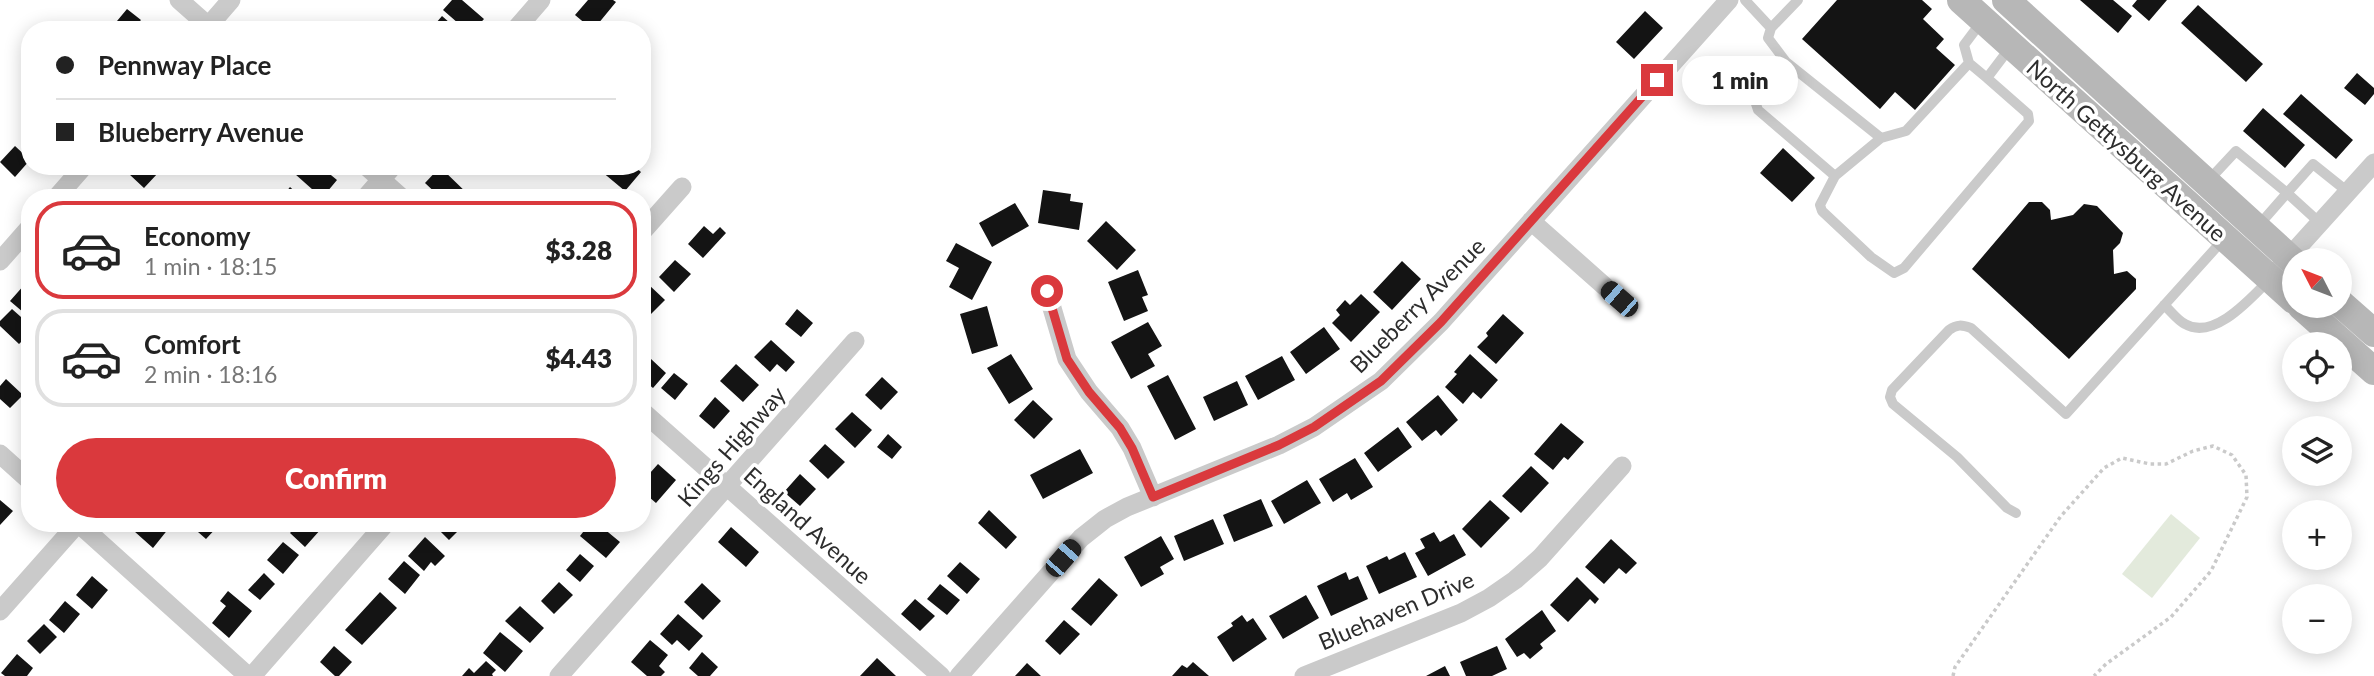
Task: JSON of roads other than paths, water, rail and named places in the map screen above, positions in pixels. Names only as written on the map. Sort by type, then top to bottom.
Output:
[{"type":"main road","name":"North Gettysburg Avenue","points":[[1961,0],[2282,290]]},
{"type":"main road","name":"North Gettysburg Avenue","points":[[2011,1],[2282,251]]},
{"type":"main road","points":[[2352,314],[2374,333]]},
{"type":"main road","points":[[2314,318],[2374,371]]},
{"type":"street","points":[[179,0],[202,21]]},
{"type":"street","points":[[215,21],[232,0]]},
{"type":"street","points":[[523,21],[541,0]]},
{"type":"street","name":"Blueberry Avenue","points":[[959,676],[1081,538],[1105,519],[1279,445],[1352,403],[1407,358],[1729,0]]},
{"type":"street","points":[[1995,31],[2011,1]]},
{"type":"street","points":[[2301,248],[2374,163]]},
{"type":"street","points":[[64,189],[76,175]]},
{"type":"street","points":[[383,175],[395,189]]},
{"type":"street","points":[[651,222],[682,187]]},
{"type":"street","points":[[1531,221],[1619,299]]},
{"type":"street","points":[[0,261],[21,238]]},
{"type":"street","points":[[2270,279],[2282,269]]},
{"type":"street","points":[[1047,291],[1067,359],[1089,392],[1120,428],[1132,448],[1153,497]]},
{"type":"street","name":"Kings Highway","points":[[559,676],[855,341]]},
{"type":"street","name":"England Avenue","points":[[651,419],[941,676]]},
{"type":"street","points":[[0,454],[21,473]]},
{"type":"street","name":"Bluehaven Drive","points":[[1304,676],[1461,613],[1489,598],[1540,558],[1622,466]]},
{"type":"street","points":[[0,611],[70,532]]},
{"type":"street","points":[[88,532],[250,676],[378,532]]},
{"type":"lane","points":[[1745,0],[1771,28]]},
{"type":"lane","points":[[1798,0],[1771,28],[1768,38],[1786,62],[1881,138]]},
{"type":"lane","points":[[1969,63],[1906,131],[1881,138],[1835,176],[1820,205],[1822,211],[1871,257],[1894,273],[1904,268],[2029,121],[2028,114],[1969,63],[1964,46],[1995,31]]},
{"type":"lane","points":[[1987,78],[1995,31]]},
{"type":"lane","points":[[1786,62],[1754,97],[1758,110],[1835,176]]},
{"type":"lane","points":[[2207,183],[2236,151],[2320,223]]},
{"type":"lane","points":[[2257,228],[2313,164],[2348,192]]},
{"type":"lane","points":[[2016,513],[2007,508],[1957,457],[1893,404],[1890,397],[1892,390],[1949,330],[1964,325],[1972,328],[2066,414],[2225,238]]},
{"type":"lane","points":[[2164,305],[2186,325],[2201,327],[2218,323],[2236,313],[2270,279]]}]
